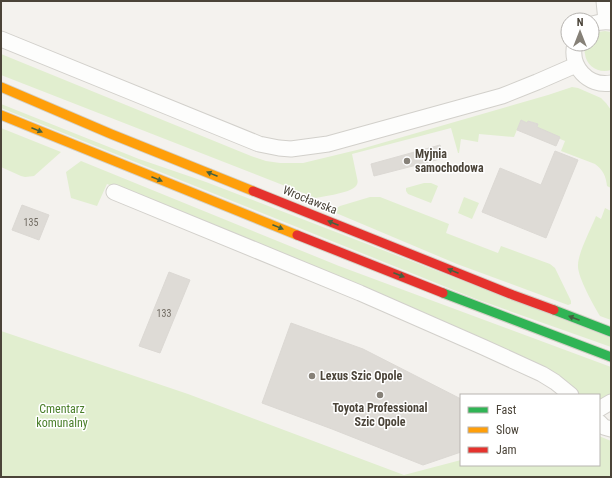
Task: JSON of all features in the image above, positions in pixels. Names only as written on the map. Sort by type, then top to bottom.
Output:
[{"type":"main road","name":"Wrocławska","points":[[1,87],[104,131],[513,295],[611,332]]},
{"type":"main road","points":[[1,115],[343,254],[611,357]]},
{"type":"street","points":[[603,23],[604,1]]},
{"type":"street","points":[[1,39],[259,144],[278,148],[304,148],[328,144],[502,96],[576,65]]},
{"type":"street","points":[[574,52],[576,65],[581,74],[589,80],[599,84],[611,83]]},
{"type":"street","points":[[114,192],[360,293],[490,350],[542,374],[570,394]]},
{"type":"street","points":[[542,374],[552,394]]},
{"type":"street","points":[[600,408],[611,402]]},
{"type":"street","points":[[600,423],[611,429]]},
{"type":"green space","points":[[600,32],[611,32],[611,70],[598,70],[588,62],[586,58],[585,52],[600,52]]},
{"type":"green space","points":[[1,54],[251,156],[266,161],[280,163],[303,163],[361,149],[572,87],[578,88],[601,98],[611,110],[611,188],[607,186],[604,174],[595,164],[561,151],[565,141],[560,139],[560,137],[537,129],[538,124],[529,121],[527,123],[521,120],[514,137],[479,134],[478,142],[461,139],[459,153],[451,128],[352,154],[358,181],[356,186],[342,193],[316,198],[1,75]]},
{"type":"green space","points":[[1,104],[139,159],[206,182],[611,338],[611,347],[476,299],[1,108]]},
{"type":"green space","points":[[1,128],[61,152],[34,176],[21,176],[1,167]]},
{"type":"green space","points":[[81,161],[339,266],[611,367],[611,396],[600,402],[600,394],[576,394],[332,274],[107,184],[97,206],[71,198],[66,172]]},
{"type":"green space","points":[[424,183],[431,183],[438,186],[431,203],[408,194],[406,191],[406,188]]},
{"type":"green space","points":[[370,197],[380,197],[449,224],[446,233],[498,253],[501,246],[550,264],[555,268],[571,301],[571,304],[568,305],[457,264],[336,213],[337,208],[340,206]]},
{"type":"green space","points":[[464,197],[479,203],[472,219],[458,213]]},
{"type":"green space","points":[[605,208],[611,211],[611,320],[600,316],[590,298],[578,270],[582,248],[596,216],[601,219]]},
{"type":"green space","name":"Cmentarz komunalny","points":[[1,331],[188,394],[404,475],[460,460],[460,466],[600,466],[600,436],[611,441],[611,477],[1,477]]},
{"type":"building","points":[[521,120],[527,123],[528,121],[538,124],[537,127],[560,137],[556,146],[517,130]]},
{"type":"building","name":"Myjnia samochodowa","points":[[440,145],[444,158],[374,176],[371,164]]},
{"type":"building","points":[[555,151],[578,160],[546,238],[482,212],[500,168],[541,185]]},
{"type":"building","points":[[22,205],[49,215],[39,240],[12,230]]},
{"type":"building","points":[[169,272],[190,280],[160,353],[139,346]]},
{"type":"building","points":[[291,323],[363,349],[460,398],[460,452],[423,465],[262,403]]},
{"type":"traffic: fast","points":[[443,293],[611,357]]},
{"type":"traffic: fast","points":[[554,310],[611,332]]},
{"type":"traffic: slow","points":[[1,87],[111,134],[253,191]]},
{"type":"traffic: slow","points":[[1,115],[297,235]]},
{"type":"traffic: jam","points":[[253,191],[554,310]]},
{"type":"traffic: jam","points":[[297,235],[443,293]]},
{"type":"place","name":"Myjnia samochodowa","points":[[407,161]]},
{"type":"place","name":"Lexus Szic Opole","points":[[312,376]]},
{"type":"place","name":"Toyota Professional Szic Opole","points":[[380,395]]}]
